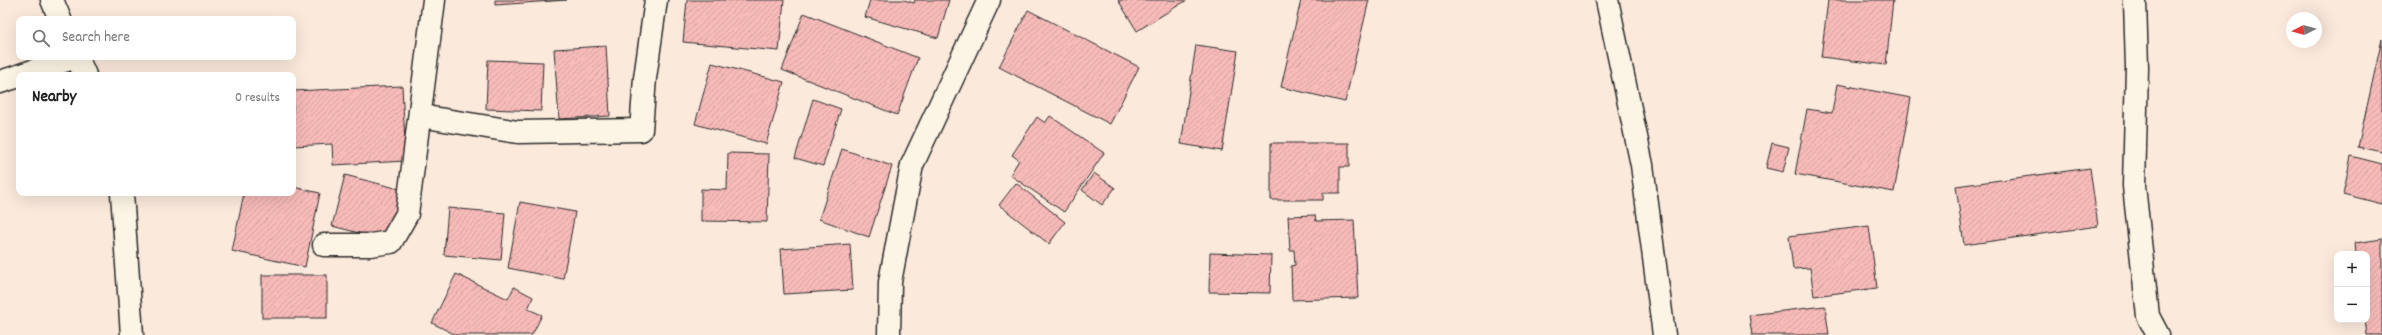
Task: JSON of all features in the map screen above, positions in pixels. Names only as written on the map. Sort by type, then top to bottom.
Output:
[{"type":"street","points":[[52,0],[59,16]]},
{"type":"street","points":[[324,245],[391,242],[406,214],[434,0]]},
{"type":"street","points":[[420,116],[518,132],[641,130],[645,78],[656,0]]},
{"type":"street","points":[[889,335],[890,282],[912,165],[989,0]]},
{"type":"street","points":[[1607,0],[1642,165],[1664,335]]},
{"type":"street","points":[[2135,0],[2137,68],[2134,186],[2148,316],[2158,335]]},
{"type":"street","points":[[30,72],[68,60]]},
{"type":"street","points":[[78,60],[84,72]]},
{"type":"street","points":[[0,82],[16,76]]},
{"type":"street","points":[[122,196],[132,335]]},
{"type":"building","points":[[495,0],[567,0],[495,5]]},
{"type":"building","points":[[687,0],[784,0],[779,51],[683,42]]},
{"type":"building","points":[[870,0],[904,0],[914,3],[915,0],[949,0],[938,38],[865,17]]},
{"type":"building","points":[[1118,0],[1187,0],[1137,31]]},
{"type":"building","points":[[1301,0],[1369,0],[1345,102],[1281,87]]},
{"type":"building","points":[[1828,0],[1893,0],[1886,65],[1821,57]]},
{"type":"building","points":[[1028,10],[1139,67],[1110,124],[999,67]]},
{"type":"building","points":[[804,13],[918,58],[897,115],[782,70]]},
{"type":"building","points":[[2382,39],[2382,152],[2358,147]]},
{"type":"building","points":[[1196,45],[1238,51],[1222,151],[1181,144]]},
{"type":"building","points":[[606,46],[610,116],[559,119],[554,49]]},
{"type":"building","points":[[488,60],[543,62],[541,111],[486,109]]},
{"type":"building","points":[[712,63],[784,82],[766,144],[695,124]]},
{"type":"building","points":[[1837,84],[1911,98],[1894,192],[1795,174],[1807,109],[1832,113]]},
{"type":"building","points":[[402,86],[406,161],[333,165],[332,144],[296,146],[296,91]]},
{"type":"building","points":[[813,99],[841,109],[823,166],[795,158]]},
{"type":"building","points":[[1050,116],[1104,153],[1064,212],[1010,175],[1019,160],[1012,155],[1037,117],[1045,123]]},
{"type":"building","points":[[1271,143],[1349,143],[1349,167],[1340,167],[1340,193],[1323,193],[1323,200],[1271,200]]},
{"type":"building","points":[[1772,143],[1789,147],[1783,172],[1766,168]]},
{"type":"building","points":[[842,149],[892,166],[869,237],[819,219]]},
{"type":"building","points":[[728,153],[769,154],[767,222],[701,221],[701,189],[727,190]]},
{"type":"building","points":[[2351,156],[2382,164],[2382,204],[2343,194]]},
{"type":"building","points":[[2090,168],[2098,226],[1964,245],[1956,186]]},
{"type":"building","points":[[1094,173],[1115,188],[1102,205],[1082,190]]},
{"type":"building","points":[[345,175],[403,190],[390,241],[332,226]]},
{"type":"building","points":[[1016,183],[1065,222],[1049,244],[999,205]]},
{"type":"building","points":[[296,188],[320,193],[305,267],[232,251],[243,196],[296,196]]},
{"type":"building","points":[[520,202],[575,212],[563,279],[508,268]]},
{"type":"building","points":[[448,208],[505,213],[501,260],[444,255]]},
{"type":"building","points":[[1315,215],[1316,221],[1354,220],[1358,298],[1292,300],[1291,266],[1295,265],[1294,250],[1290,250],[1288,216]]},
{"type":"building","points":[[1869,226],[1877,288],[1814,296],[1810,268],[1793,269],[1789,236]]},
{"type":"building","points":[[2382,239],[2382,335],[2367,335],[2365,323],[2370,323],[2370,251],[2356,251],[2355,243]]},
{"type":"building","points":[[850,244],[853,290],[784,294],[781,249]]},
{"type":"building","points":[[1210,253],[1271,255],[1270,293],[1209,292]]},
{"type":"building","points":[[456,274],[508,299],[514,287],[533,297],[528,309],[542,315],[532,335],[456,335],[432,323]]},
{"type":"building","points":[[262,275],[327,275],[327,318],[262,318]]},
{"type":"building","points":[[1825,306],[1829,335],[1752,335],[1749,315]]}]
